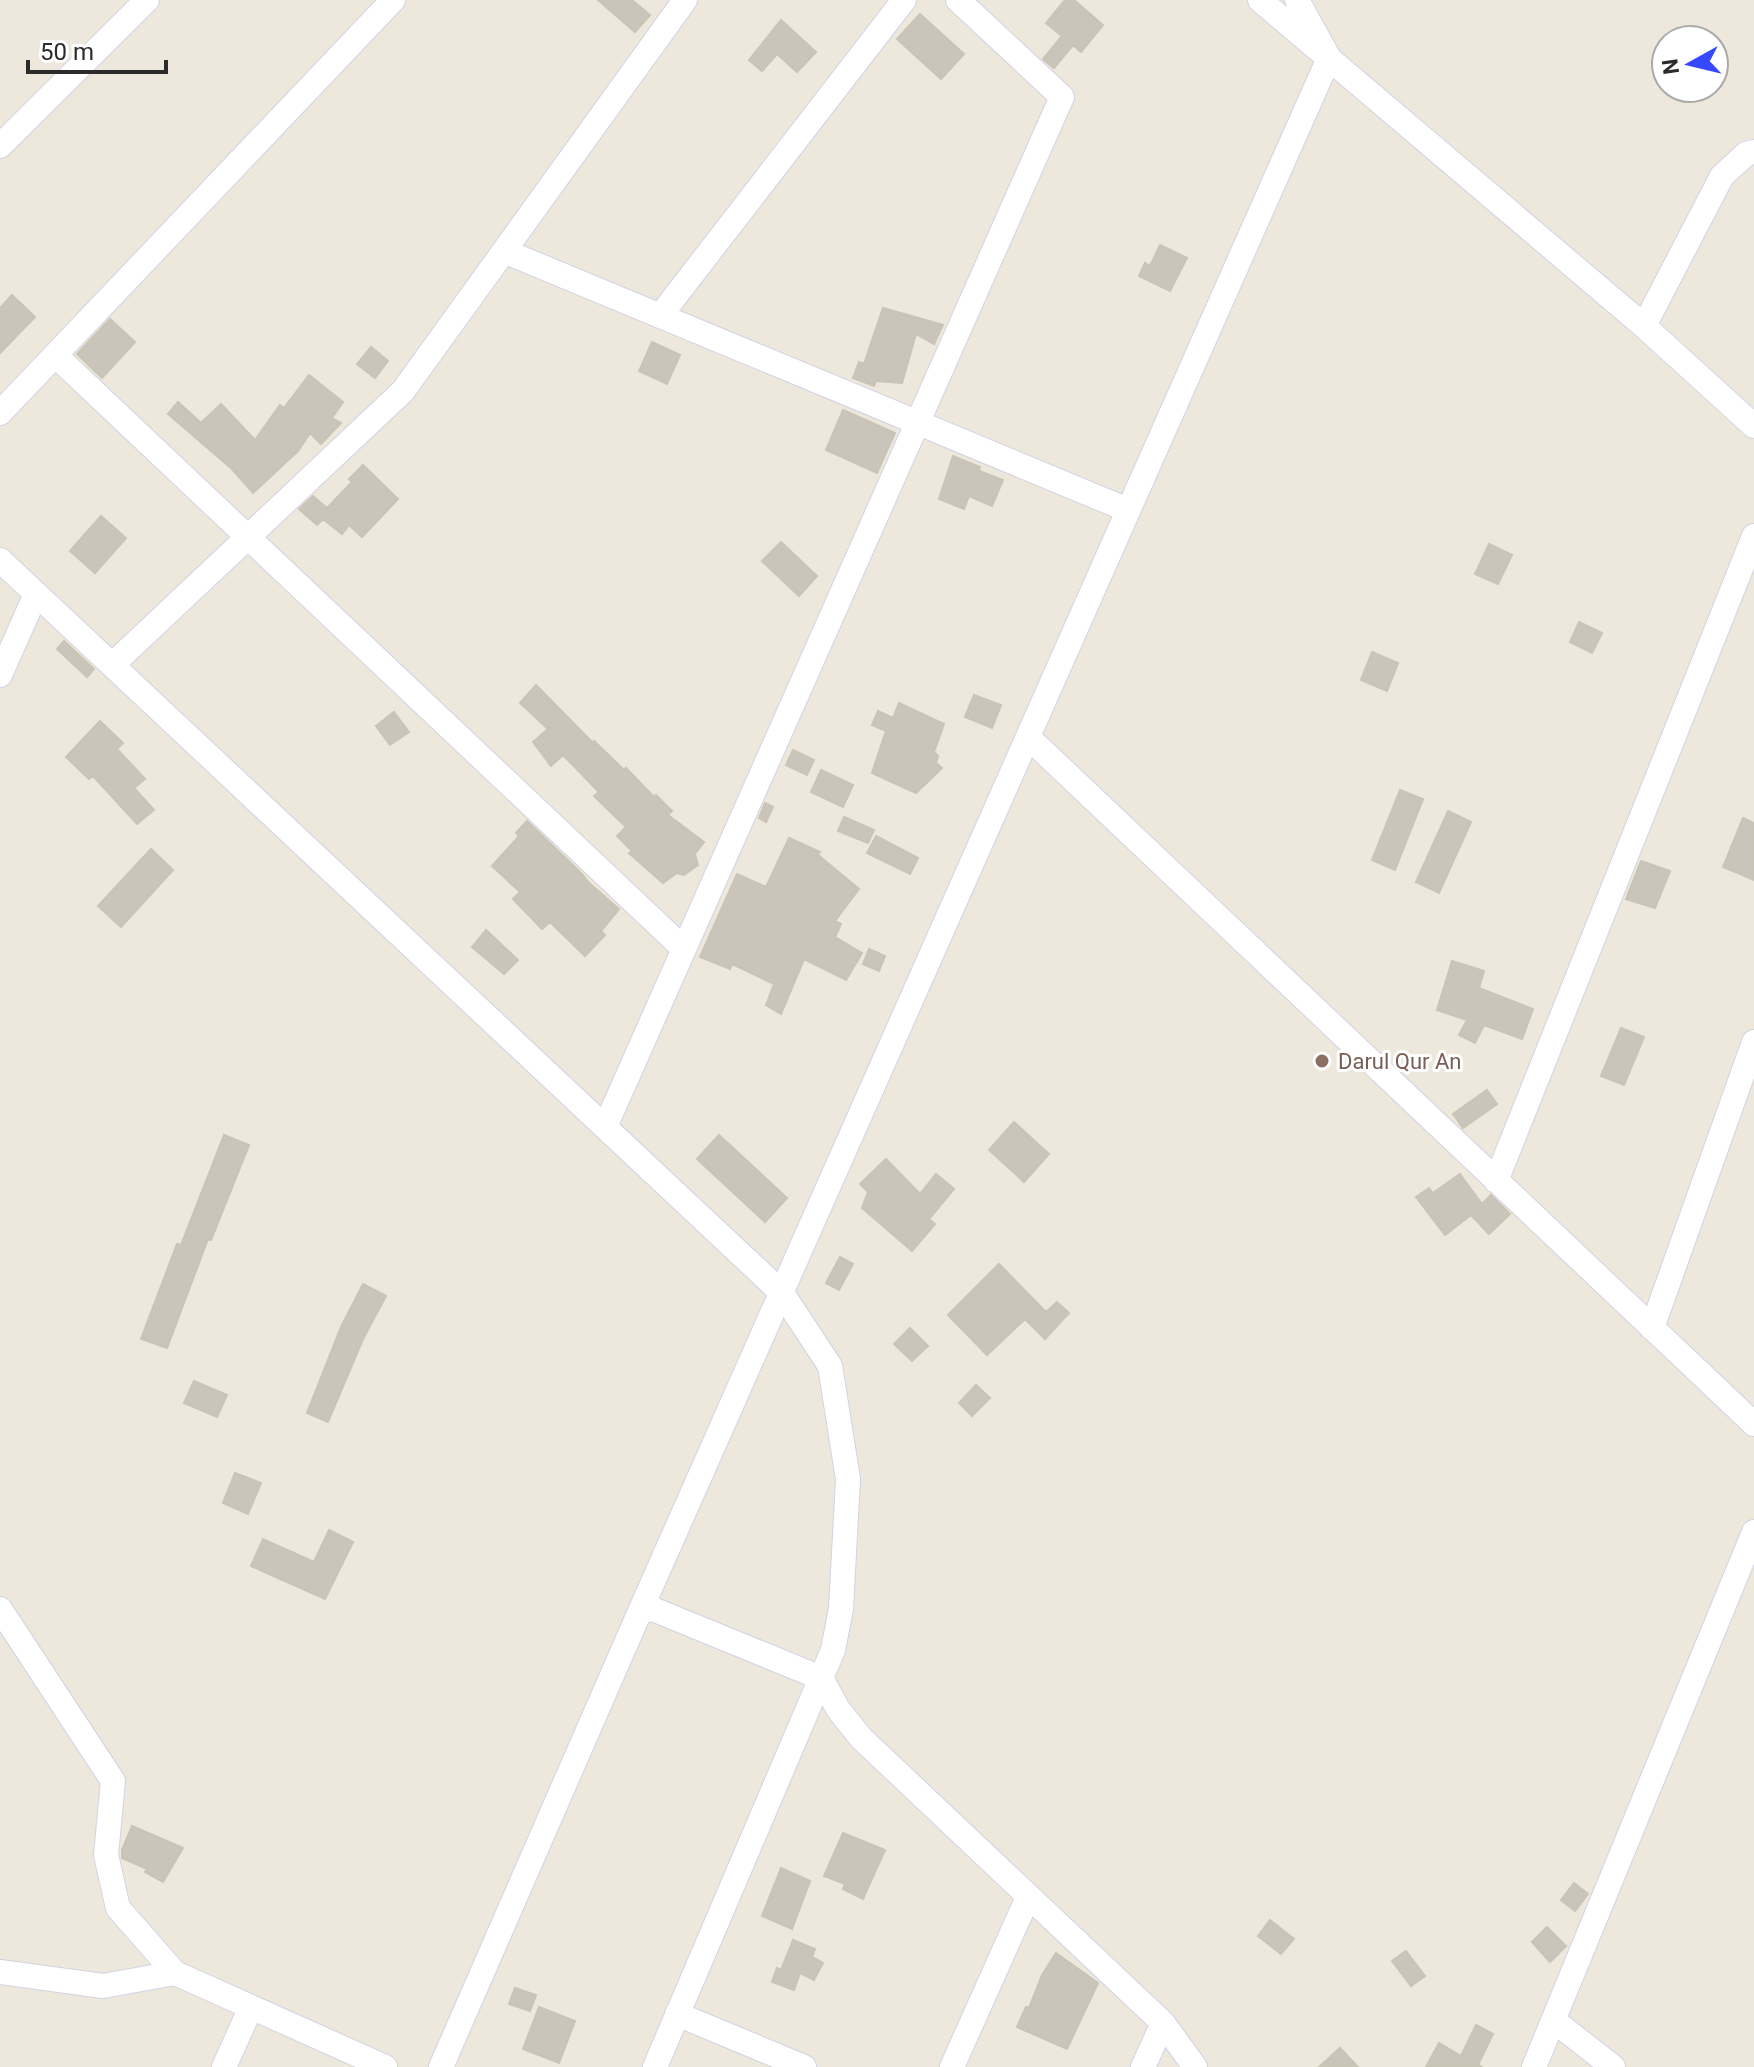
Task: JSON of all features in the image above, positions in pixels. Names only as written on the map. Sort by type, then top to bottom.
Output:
[{"type":"street","points":[[0,146],[147,0]]},
{"type":"street","points":[[0,413],[393,0]]},
{"type":"street","points":[[112,665],[403,391],[685,0]]},
{"type":"street","points":[[660,316],[904,0]]},
{"type":"street","points":[[605,1127],[1062,97],[958,0]]},
{"type":"street","points":[[1260,0],[1644,326],[1754,426]]},
{"type":"street","points":[[1297,0],[1329,58]]},
{"type":"street","points":[[441,2067],[1329,58]]},
{"type":"street","points":[[1644,326],[1722,176],[1746,154],[1754,152]]},
{"type":"street","points":[[504,251],[1128,510]]},
{"type":"street","points":[[55,355],[684,949]]},
{"type":"street","points":[[1496,1181],[1754,536]]},
{"type":"street","points":[[0,560],[782,1293],[830,1366],[848,1479],[841,1609],[833,1650],[655,2067]]},
{"type":"street","points":[[0,675],[36,594]]},
{"type":"street","points":[[1028,737],[1754,1424]]},
{"type":"street","points":[[1652,1328],[1754,1042]]},
{"type":"street","points":[[1534,2067],[1754,1532]]},
{"type":"street","points":[[0,1609],[113,1781],[106,1855],[118,1908],[175,1973],[385,2067]]},
{"type":"street","points":[[641,1609],[655,1610],[821,1678],[838,1709],[861,1738],[1163,2023],[1195,2067]]},
{"type":"street","points":[[952,2067],[1028,1897]]},
{"type":"street","points":[[0,1972],[103,1986],[175,1973]]},
{"type":"street","points":[[224,2067],[251,2007]]},
{"type":"street","points":[[677,2014],[804,2067]]},
{"type":"street","points":[[1553,2020],[1613,2067]]},
{"type":"street","points":[[1143,2067],[1163,2023]]},
{"type":"building","points":[[598,0],[632,0],[650,15],[635,32]]},
{"type":"building","points":[[1065,0],[1074,0],[1103,25],[1081,52],[1073,45],[1054,68],[1043,59],[1062,36],[1046,23]]},
{"type":"building","points":[[920,14],[964,54],[941,79],[897,39]]},
{"type":"building","points":[[781,20],[816,52],[797,72],[777,54],[762,71],[749,60]]},
{"type":"building","points":[[1160,245],[1187,258],[1170,291],[1139,276],[1145,263],[1150,266]]},
{"type":"building","points":[[12,295],[35,317],[0,353],[0,308]]},
{"type":"building","points":[[883,308],[943,325],[934,344],[916,334],[902,383],[876,381],[874,386],[853,378],[859,362],[864,364]]},
{"type":"building","points":[[110,319],[135,342],[102,378],[77,354]]},
{"type":"building","points":[[652,342],[680,355],[667,384],[639,371]]},
{"type":"building","points":[[371,347],[388,361],[375,378],[357,364]]},
{"type":"building","points":[[309,375],[343,402],[332,418],[341,423],[321,444],[310,433],[298,451],[253,493],[232,469],[168,414],[178,402],[201,423],[221,404],[255,440],[280,405],[284,408]]},
{"type":"building","points":[[843,410],[895,433],[877,473],[826,450]]},
{"type":"building","points":[[953,456],[1003,480],[992,506],[969,496],[964,509],[939,499]]},
{"type":"building","points":[[363,465],[398,499],[362,537],[349,525],[342,534],[323,519],[317,525],[299,509],[313,496],[327,508],[352,482],[349,479]]},
{"type":"building","points":[[101,516],[126,538],[95,573],[70,551]]},
{"type":"building","points":[[781,542],[817,576],[799,596],[762,561]]},
{"type":"building","points":[[1489,544],[1512,555],[1498,584],[1475,574]]},
{"type":"building","points":[[1579,622],[1602,633],[1592,653],[1570,642]]},
{"type":"building","points":[[64,641],[94,669],[87,677],[57,649]]},
{"type":"building","points":[[1372,652],[1398,663],[1387,691],[1361,680]]},
{"type":"building","points":[[536,685],[593,743],[624,770],[626,768],[654,797],[656,795],[672,811],[668,815],[704,842],[695,854],[698,865],[684,875],[677,873],[663,883],[629,853],[632,851],[617,836],[626,827],[594,796],[599,792],[563,755],[551,766],[533,742],[548,729],[520,703]]},
{"type":"building","points":[[974,695],[1001,705],[992,728],[965,717]]},
{"type":"building","points":[[899,703],[944,724],[934,752],[938,756],[936,763],[942,768],[916,793],[872,773],[886,731],[872,725],[878,711],[893,718]]},
{"type":"building","points":[[394,712],[409,732],[390,745],[376,726]]},
{"type":"building","points":[[100,721],[123,743],[117,749],[145,779],[134,788],[154,810],[137,824],[93,776],[89,779],[66,757]]},
{"type":"building","points":[[793,750],[814,760],[807,775],[786,765]]},
{"type":"building","points":[[821,770],[853,785],[843,807],[811,792]]},
{"type":"building","points":[[1400,790],[1423,799],[1395,870],[1372,860]]},
{"type":"building","points":[[765,803],[773,807],[766,822],[759,818]]},
{"type":"building","points":[[1448,811],[1471,822],[1439,893],[1416,882]]},
{"type":"building","points":[[844,817],[874,830],[868,843],[838,831]]},
{"type":"building","points":[[1743,818],[1754,823],[1754,880],[1723,867]]},
{"type":"building","points":[[527,821],[619,909],[601,931],[605,935],[585,956],[550,922],[542,929],[513,899],[520,892],[492,866],[519,836],[516,833]]},
{"type":"building","points":[[876,836],[918,858],[910,874],[867,853]]},
{"type":"building","points":[[789,838],[820,852],[818,855],[859,889],[835,921],[841,924],[835,937],[862,953],[846,980],[804,959],[781,1014],[766,1005],[774,984],[732,964],[730,969],[700,957],[737,874],[766,887]]},
{"type":"building","points":[[151,849],[173,870],[121,927],[98,906]]},
{"type":"building","points":[[1641,861],[1670,871],[1655,908],[1626,899]]},
{"type":"building","points":[[486,930],[518,960],[504,974],[472,947]]},
{"type":"building","points":[[869,949],[885,956],[879,971],[863,964]]},
{"type":"building","points":[[1452,961],[1484,971],[1479,988],[1533,1009],[1522,1039],[1484,1025],[1475,1043],[1459,1035],[1467,1020],[1437,1010]]},
{"type":"building","points":[[1621,1028],[1644,1037],[1624,1085],[1601,1076]]},
{"type":"building","points":[[1487,1090],[1497,1104],[1463,1128],[1453,1114]]},
{"type":"building","points":[[1014,1122],[1049,1154],[1024,1182],[989,1150]]},
{"type":"building","points":[[224,1135],[249,1145],[211,1240],[208,1239],[167,1348],[141,1339],[177,1244],[181,1245]]},
{"type":"building","points":[[719,1135],[787,1198],[765,1222],[697,1159]]},
{"type":"building","points":[[886,1159],[920,1194],[936,1174],[954,1189],[929,1219],[935,1224],[912,1251],[862,1208],[868,1192],[860,1184]]},
{"type":"building","points":[[1460,1174],[1482,1204],[1491,1195],[1510,1214],[1489,1234],[1471,1215],[1445,1235],[1416,1197],[1429,1188],[1433,1193]]},
{"type":"building","points":[[840,1257],[853,1264],[839,1290],[826,1283]]},
{"type":"building","points":[[999,1264],[1046,1312],[1057,1302],[1069,1313],[1045,1339],[1025,1319],[987,1355],[948,1315]]},
{"type":"building","points":[[363,1284],[386,1296],[363,1339],[328,1422],[307,1413],[341,1327]]},
{"type":"building","points":[[910,1328],[928,1346],[912,1361],[894,1344]]},
{"type":"building","points":[[194,1381],[227,1395],[217,1417],[184,1403]]},
{"type":"building","points":[[976,1385],[990,1398],[972,1416],[959,1403]]},
{"type":"building","points":[[235,1473],[261,1483],[248,1514],[223,1503]]},
{"type":"building","points":[[329,1530],[353,1542],[325,1599],[251,1566],[263,1539],[314,1562]]},
{"type":"building","points":[[132,1826],[183,1848],[163,1882],[145,1872],[147,1869],[122,1858]]},
{"type":"building","points":[[843,1833],[885,1850],[863,1899],[843,1889],[845,1884],[824,1876]]},
{"type":"building","points":[[781,1868],[810,1881],[792,1929],[762,1916]]},
{"type":"building","points":[[1574,1883],[1588,1894],[1575,1911],[1561,1900]]},
{"type":"building","points":[[1270,1920],[1294,1939],[1281,1954],[1258,1936]]},
{"type":"building","points":[[1547,1927],[1566,1946],[1550,1962],[1532,1942]]},
{"type":"building","points":[[793,1940],[815,1949],[812,1957],[823,1963],[814,1980],[800,1973],[794,1990],[772,1982],[777,1968],[781,1970]]},
{"type":"building","points":[[1406,1951],[1425,1976],[1411,1986],[1392,1961]]},
{"type":"building","points":[[1056,1953],[1098,1983],[1067,2049],[1017,2027]]},
{"type":"building","points":[[515,1988],[536,1995],[530,2011],[509,2004]]},
{"type":"building","points":[[539,2007],[575,2021],[559,2063],[523,2049]]},
{"type":"building","points":[[1476,2025],[1493,2034],[1478,2065],[1482,2067],[1426,2067],[1439,2043],[1461,2056]]},
{"type":"building","points":[[1340,2048],[1358,2067],[1319,2067]]},
{"type":"place","name":"Darul Qur An","points":[[1322,1061]]}]
